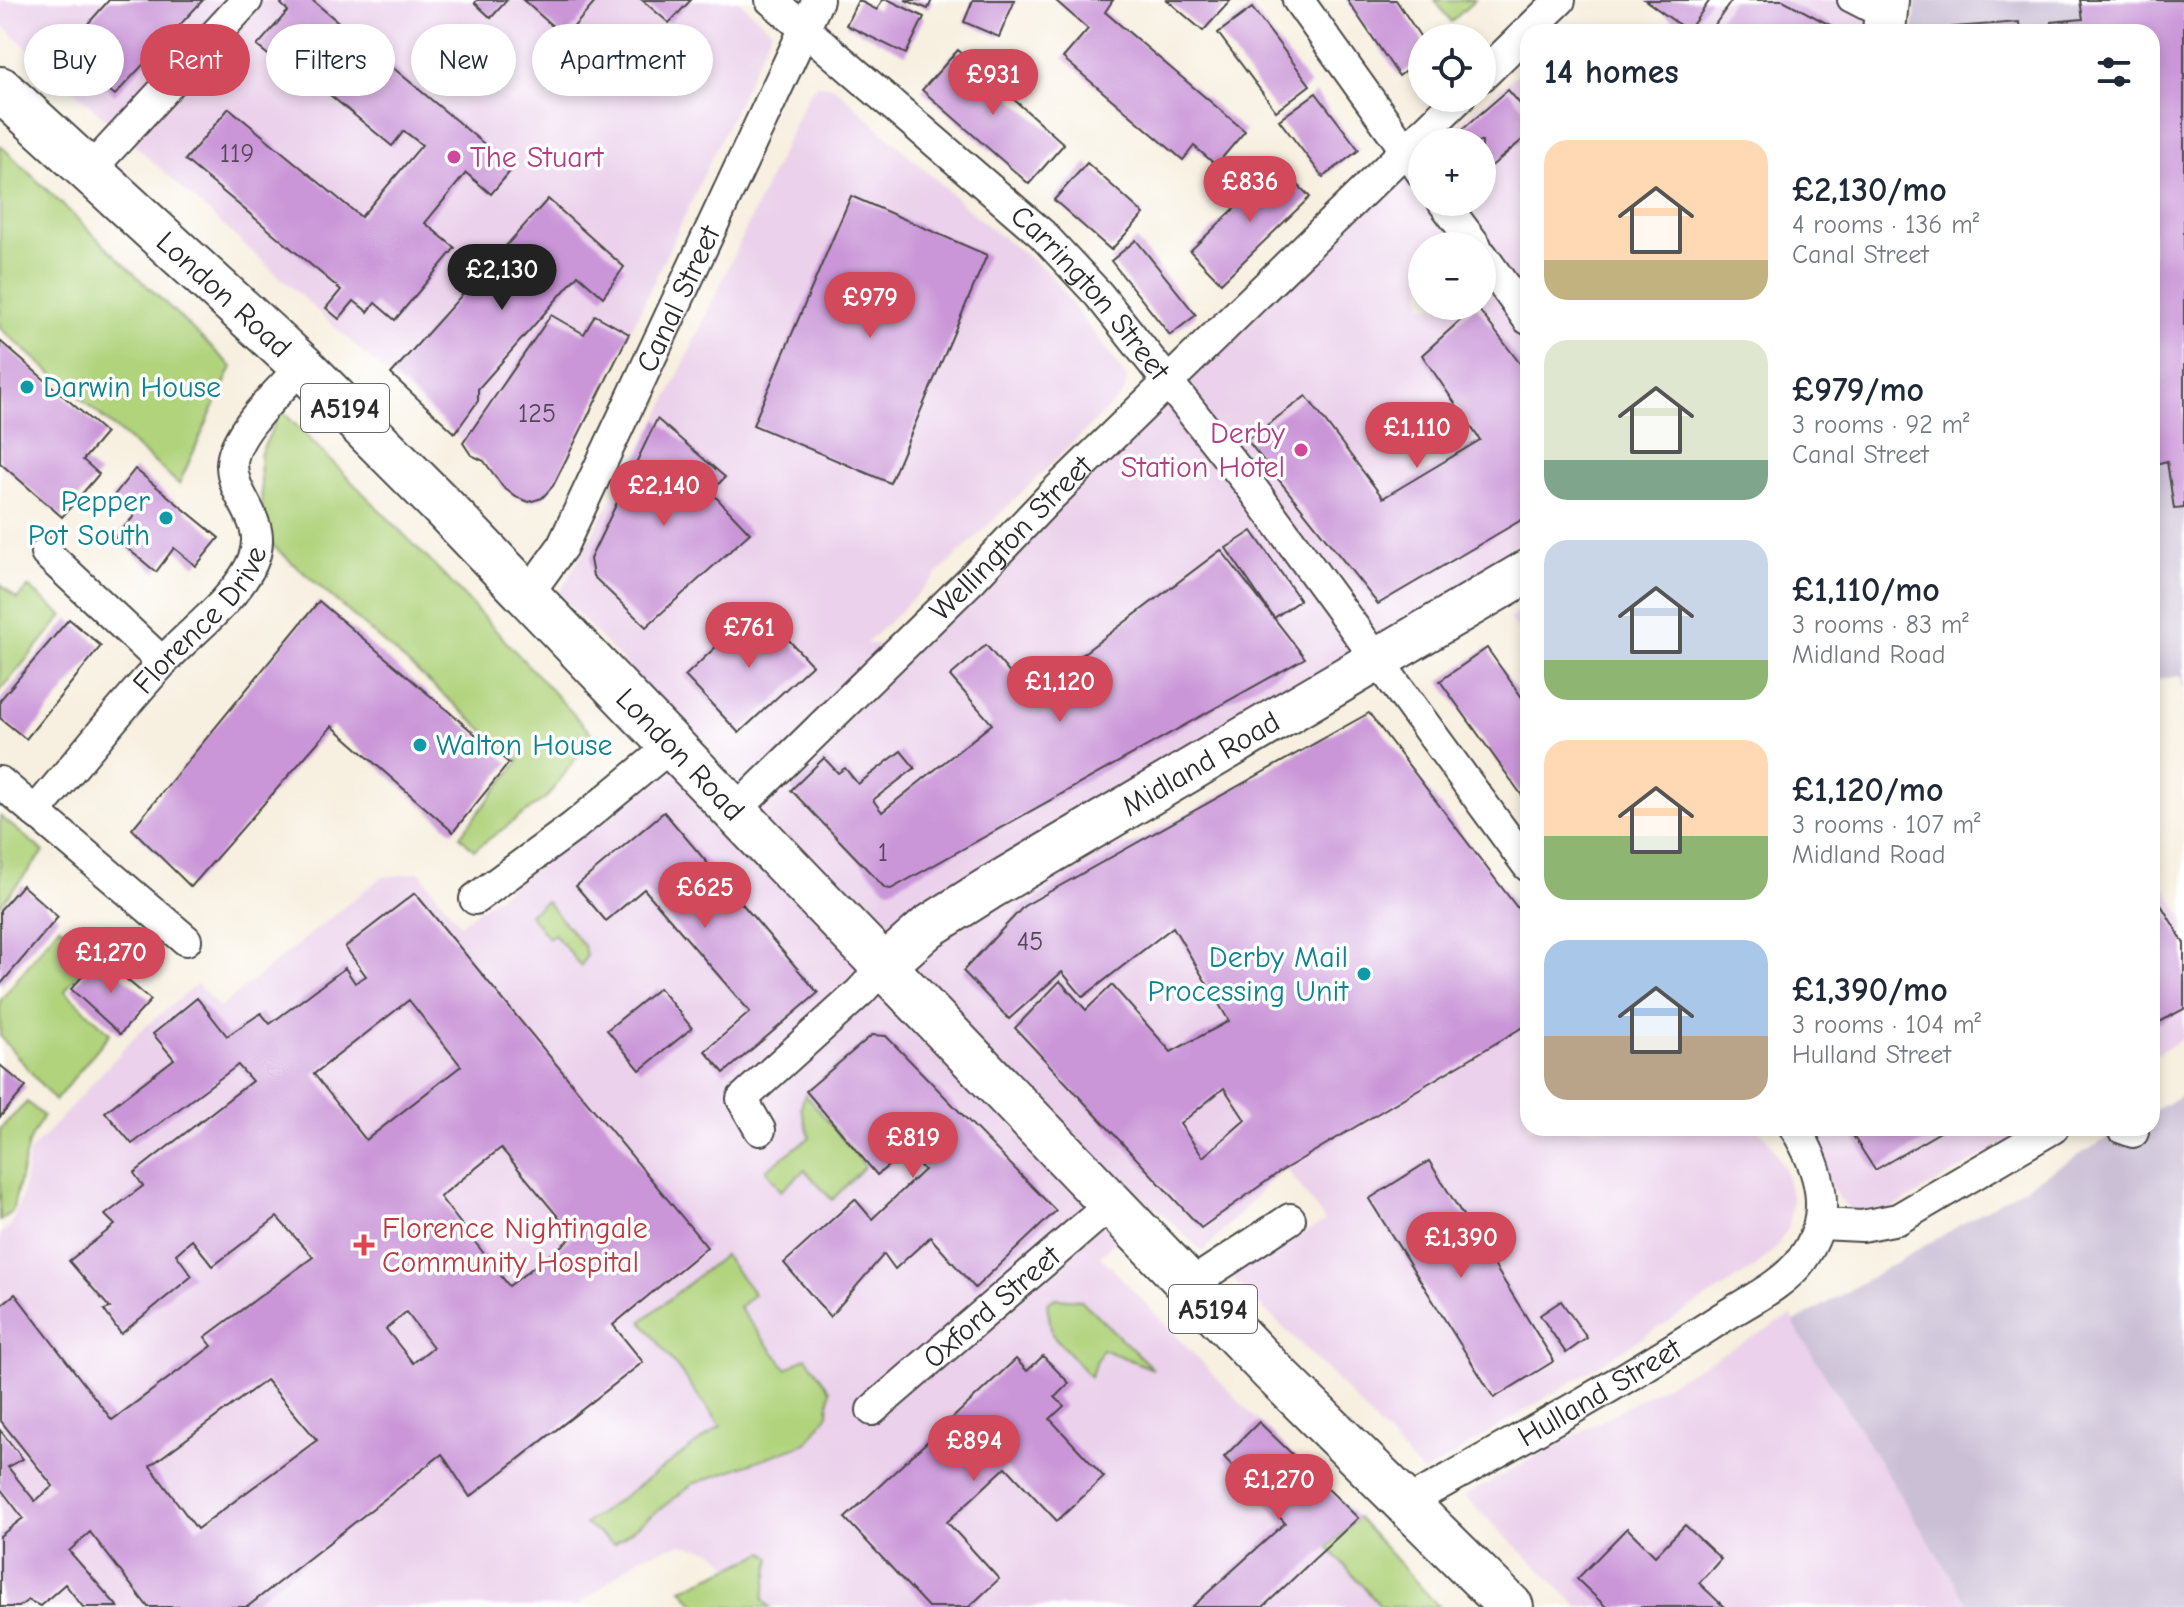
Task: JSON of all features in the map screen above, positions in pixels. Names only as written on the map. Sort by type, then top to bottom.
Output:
[{"type":"main road","name":"London Road","points":[[0,89],[302,366],[528,594],[1271,1370],[1511,1607]]},
{"type":"main road","name":"Midland Road","points":[[883,967],[928,927],[988,889],[1520,576]]},
{"type":"street","name":"Carrington Street","points":[[771,0],[1042,234],[1099,295],[1252,488],[1520,855]]},
{"type":"street","name":"Canal Street","points":[[528,594],[562,547],[818,0]]},
{"type":"street","points":[[1298,0],[1408,153]]},
{"type":"street","points":[[1535,24],[1560,0]]},
{"type":"street","points":[[1849,0],[1886,17]]},
{"type":"street","points":[[90,170],[246,1]]},
{"type":"street","points":[[1496,62],[1520,39]]},
{"type":"street","name":"Wellington Street","points":[[735,811],[1167,384],[1408,166]]},
{"type":"street","points":[[1496,274],[1520,308]]},
{"type":"street","name":"Florence Drive","points":[[35,812],[162,662],[226,601],[249,568],[258,544],[254,519],[232,464],[242,435],[302,366]]},
{"type":"street","points":[[46,553],[162,662]]},
{"type":"street","points":[[475,899],[573,827],[671,746]]},
{"type":"street","points":[[0,782],[186,940]]},
{"type":"street","points":[[760,1130],[742,1099],[860,992],[883,967]]},
{"type":"street","points":[[1799,1136],[1823,1197],[1820,1224],[1862,1226],[1898,1219],[2039,1136]]},
{"type":"street","name":"Oxford Street","points":[[872,1410],[1112,1203]]},
{"type":"street","points":[[1191,1284],[1290,1219]]},
{"type":"street","name":"Hulland Street","points":[[1405,1504],[1684,1343],[1789,1275],[1803,1258],[1820,1224]]},
{"type":"shaded area","points":[[0,0],[737,0],[772,30],[629,334],[596,315],[584,334],[551,316],[463,443],[80,96],[124,96],[124,24],[24,24],[24,45],[0,23]]},
{"type":"shaded area","points":[[1710,0],[1887,0],[1884,24],[1692,24]]},
{"type":"shaded area","points":[[1916,0],[2184,0],[2184,699],[2181,676],[2160,679],[2160,24],[1914,24]]},
{"type":"shaded area","points":[[1520,72],[1520,577],[1107,818],[1126,847],[1369,713],[1520,910],[1520,1136],[1765,1136],[1786,1173],[1792,1201],[1789,1227],[1774,1250],[1753,1269],[1423,1474],[1330,1373],[1229,1275],[1325,1221],[1202,1053],[1278,1173],[1203,1252],[1155,1207],[1100,1256],[1259,1422],[1358,1518],[1439,1607],[770,1607],[714,1551],[680,1544],[641,1556],[577,1607],[0,1607],[0,1234],[11,1225],[22,1196],[29,1153],[138,1033],[197,984],[219,1008],[380,878],[419,872],[460,924],[701,744],[559,594],[662,410],[808,95],[817,85],[833,86],[981,221],[1050,274],[1127,378],[1124,393],[866,644],[910,646],[1408,168],[1408,216],[1496,216],[1496,128],[1454,128],[1472,112],[1496,112],[1496,92]]},
{"type":"shaded area","points":[[1520,613],[1520,633],[1509,619]]},
{"type":"shaded area","points":[[2160,879],[2184,919],[2184,1038],[2160,1052]]},
{"type":"shaded area","points":[[2184,1094],[2184,1607],[1970,1607],[1793,1323],[2111,1136],[2160,1136],[2160,1108]]},
{"type":"shaded area","points":[[1790,1136],[2016,1136],[1862,1226]]},
{"type":"shaded area","points":[[1791,1316],[1970,1607],[1579,1607],[1464,1496]]},
{"type":"green space","points":[[1435,0],[1475,0],[1451,22]]},
{"type":"green space","points":[[0,145],[232,367],[179,484],[0,328]]},
{"type":"green space","points":[[281,410],[443,574],[593,735],[548,796],[474,850],[460,836],[519,761],[263,537],[260,455]]},
{"type":"green space","points":[[0,584],[17,599],[28,587],[63,616],[0,691]]},
{"type":"green space","points":[[0,816],[44,852],[0,905]]},
{"type":"green space","points":[[546,901],[584,946],[586,956],[581,966],[554,934],[548,938],[529,914]]},
{"type":"green space","points":[[59,926],[94,952],[65,991],[110,1033],[55,1101],[0,1036],[0,1001]]},
{"type":"green space","points":[[805,1094],[865,1166],[832,1200],[805,1170],[781,1191],[766,1170],[810,1137],[801,1108]]},
{"type":"green space","points":[[27,1102],[43,1116],[28,1144],[12,1212],[0,1221],[0,1129]]},
{"type":"green space","points":[[724,1255],[754,1294],[739,1308],[787,1369],[806,1357],[830,1390],[828,1414],[807,1443],[693,1484],[614,1544],[585,1524],[721,1426],[642,1321]]},
{"type":"green space","points":[[1055,1298],[1081,1300],[1153,1369],[1102,1349],[1090,1377],[1052,1334],[1047,1304]]},
{"type":"green space","points":[[1358,1518],[1439,1607],[1381,1607],[1328,1547]]},
{"type":"green space","points":[[765,1552],[771,1558],[763,1600],[770,1607],[697,1607],[682,1589]]},
{"type":"building","points":[[109,0],[203,0],[181,24],[140,24],[140,68],[124,85],[124,24],[88,24]]},
{"type":"building","points":[[285,0],[312,0],[341,24],[276,24],[288,11],[281,4]]},
{"type":"building","points":[[477,0],[507,0],[491,18],[475,3]]},
{"type":"building","points":[[523,0],[597,0],[576,24],[550,24]]},
{"type":"building","points":[[642,0],[691,0],[669,23]]},
{"type":"building","points":[[858,0],[877,10],[882,0],[889,0],[924,17],[906,54],[846,25]]},
{"type":"building","points":[[905,0],[932,0],[928,9]]},
{"type":"building","points":[[973,0],[1015,0],[999,37],[964,22]]},
{"type":"building","points":[[1055,0],[1113,0],[1105,12],[1245,131],[1216,165],[1194,146],[1183,160],[1063,58],[1088,29]]},
{"type":"building","points":[[1167,0],[1231,0],[1203,31]]},
{"type":"building","points":[[1347,0],[1396,0],[1412,24],[1408,24],[1408,69],[1399,76]]},
{"type":"building","points":[[1645,0],[1710,0],[1693,24],[1678,24]]},
{"type":"building","points":[[1732,0],[1783,0],[1828,24],[1716,24]]},
{"type":"building","points":[[2080,0],[2184,0],[2184,508],[2174,509],[2167,461],[2160,463],[2160,24],[2051,24],[2083,19]]},
{"type":"building","points":[[1252,8],[1310,85],[1276,111],[1218,33]]},
{"type":"building","points":[[266,36],[266,53],[257,46]]},
{"type":"building","points":[[958,50],[1064,144],[1029,184],[922,90]]},
{"type":"building","points":[[395,69],[411,83],[411,96],[427,96],[513,168],[491,194],[466,173],[425,223],[455,248],[395,320],[375,303],[368,312],[354,301],[339,319],[326,308],[341,290],[185,160],[229,108],[361,217],[422,145],[404,131],[392,146],[331,96],[395,96]]},
{"type":"building","points":[[1508,90],[1520,104],[1520,142],[1496,162],[1496,128],[1464,128],[1483,112],[1496,112],[1496,100]]},
{"type":"building","points":[[1316,93],[1359,150],[1323,177],[1279,120]]},
{"type":"building","points":[[1087,163],[1144,214],[1111,250],[1054,200]]},
{"type":"building","points":[[1279,166],[1310,197],[1221,283],[1190,251]]},
{"type":"building","points":[[851,196],[987,255],[890,483],[753,425]]},
{"type":"building","points":[[548,199],[624,267],[603,297],[578,275],[478,389],[478,401],[455,433],[391,374]]},
{"type":"building","points":[[1136,240],[1196,315],[1170,335],[1111,261]]},
{"type":"building","points":[[551,315],[584,334],[595,315],[629,334],[553,486],[542,498],[529,502],[503,487],[484,461],[471,455],[463,443]]},
{"type":"building","name":"Derby Station Hotel","points":[[1461,320],[1487,320],[1520,364],[1520,521],[1378,604],[1247,440],[1306,396],[1383,498],[1480,440],[1422,355]]},
{"type":"building","name":"Darwin House","points":[[0,341],[106,433],[83,460],[99,474],[62,517],[0,463]]},
{"type":"building","points":[[657,419],[725,477],[711,492],[750,533],[646,627],[593,576],[590,559]]},
{"type":"building","name":"Pepper Pot South","points":[[135,469],[219,538],[196,566],[174,548],[156,572],[115,538],[134,516],[112,498]]},
{"type":"building","points":[[1252,531],[1300,600],[1274,618],[1226,548]]},
{"type":"building","points":[[1221,550],[1305,658],[891,889],[885,888],[791,790],[824,758],[838,773],[845,768],[858,784],[901,751],[915,768],[873,800],[882,812],[992,724],[950,676],[986,645],[1028,695]]},
{"type":"building","name":"Walton House","points":[[319,601],[509,763],[453,832],[332,726],[191,887],[132,829]]},
{"type":"building","points":[[758,607],[812,665],[739,733],[685,676]]},
{"type":"building","points":[[69,619],[101,646],[26,739],[0,718],[0,700]]},
{"type":"building","points":[[1487,648],[1520,695],[1520,793],[1440,681]]},
{"type":"building","name":"Derby Mail Processing Unit","points":[[1369,713],[1520,911],[1520,1029],[1278,1173],[1201,1228],[1015,1028],[1060,981],[1086,1010],[1112,985],[1171,1052],[1229,1021],[1173,927],[1083,997],[1062,972],[1009,1019],[963,971],[1024,906]],"holes":[[[1224,1088],[1245,1120],[1203,1157],[1180,1124]]]},
{"type":"building","points":[[664,812],[818,993],[724,1073],[705,1051],[750,1012],[644,889],[606,921],[576,886]]},
{"type":"building","points":[[22,885],[58,917],[0,985],[0,910]]},
{"type":"building","points":[[415,893],[707,1247],[613,1325],[643,1362],[470,1497],[442,1454],[247,1607],[148,1607],[90,1532],[69,1551],[118,1607],[83,1607],[65,1584],[40,1606],[28,1600],[19,1607],[0,1607],[0,1536],[23,1518],[0,1488],[0,1430],[23,1459],[8,1467],[35,1501],[53,1486],[0,1420],[0,1306],[15,1294],[112,1420],[212,1346],[205,1337],[313,1257],[277,1217],[213,1266],[192,1240],[176,1254],[192,1276],[121,1334],[104,1310],[110,1308],[69,1261],[115,1225],[105,1215],[143,1186],[134,1173],[252,1081],[238,1065],[132,1144],[105,1112],[174,1059],[153,1034],[197,998],[227,1036],[261,1013],[270,1024],[345,968],[355,983],[366,976],[345,947]],"holes":[[[409,1000],[461,1066],[366,1140],[314,1074]],[[501,1148],[574,1236],[509,1286],[440,1197]],[[406,1312],[433,1347],[413,1363],[386,1329]],[[266,1380],[317,1440],[197,1529],[150,1466]]]},
{"type":"building","points":[[2160,903],[2184,943],[2184,1009],[2160,1022]]},
{"type":"building","points":[[100,957],[151,1000],[120,1034],[71,989]]},
{"type":"building","points":[[659,988],[692,1028],[640,1070],[607,1030]]},
{"type":"building","points":[[872,1035],[886,1036],[1056,1211],[975,1288],[930,1237],[895,1269],[884,1254],[830,1317],[784,1263],[855,1199],[872,1219],[924,1170],[906,1151],[877,1175],[806,1091]]},
{"type":"building","points":[[0,1065],[26,1087],[0,1117]]},
{"type":"building","points":[[1853,1136],[1933,1136],[1875,1170]]},
{"type":"building","points":[[1429,1161],[1554,1361],[1494,1398],[1369,1199]]},
{"type":"building","points":[[1561,1301],[1587,1338],[1566,1353],[1540,1315]]},
{"type":"building","points":[[1043,1356],[1069,1383],[1055,1397],[1064,1406],[1050,1419],[1104,1477],[1057,1521],[1006,1467],[947,1522],[999,1579],[969,1607],[928,1607],[845,1518],[1016,1359],[1027,1371]]},
{"type":"building","points":[[1259,1422],[1358,1518],[1263,1607],[1192,1607],[1285,1523],[1224,1457]]},
{"type":"building","points":[[1685,1525],[1721,1559],[1699,1583],[1724,1607],[1606,1607],[1577,1579],[1627,1528],[1655,1556]]},
{"type":"place","name":"The Stuart","points":[[454,157]]},
{"type":"place","name":"Darwin House","points":[[27,387]]},
{"type":"place","name":"Derby Station Hotel","points":[[1301,450]]},
{"type":"place","name":"Pepper Pot South","points":[[166,518]]},
{"type":"place","name":"Walton House","points":[[420,745]]},
{"type":"place","name":"Derby Mail Processing Unit","points":[[1364,974]]},
{"type":"place","name":"Florence Nightingale Community Hospital","points":[[364,1245]]}]
